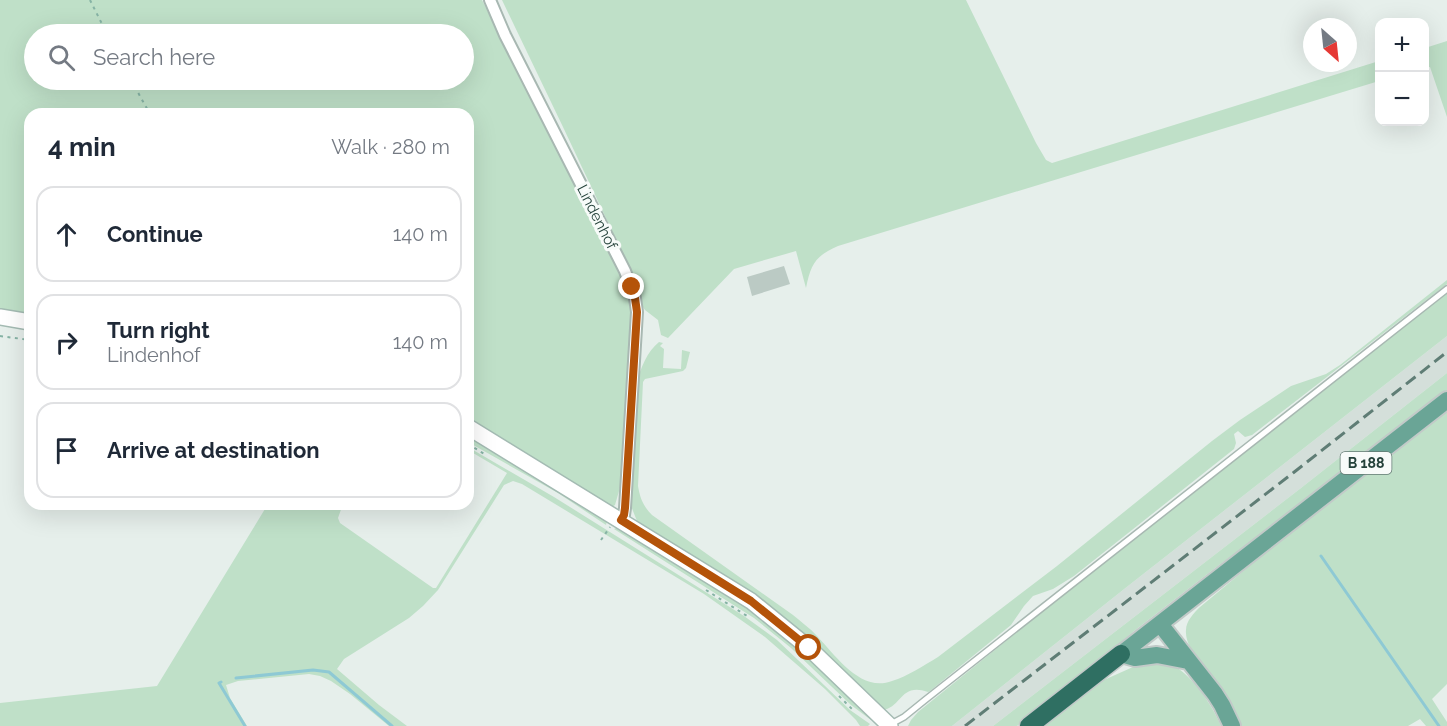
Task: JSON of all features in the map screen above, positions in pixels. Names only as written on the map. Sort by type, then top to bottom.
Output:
[{"type":"highway","name":"B 188","points":[[1029,726],[1121,654]]},
{"type":"main road","points":[[0,317],[24,321]]},
{"type":"main road","name":"B 188","points":[[1121,654],[1447,400]]},
{"type":"main road","points":[[474,431],[734,590],[770,615],[809,648],[889,725]]},
{"type":"main road","points":[[1160,624],[1215,694],[1232,726]]},
{"type":"main road","points":[[1121,654],[1135,658],[1157,655],[1188,661]]},
{"type":"street","name":"Lindenhof","points":[[490,0],[505,35],[625,271],[635,298],[637,312],[626,497],[624,515],[621,520]]},
{"type":"lane","points":[[889,725],[926,700],[1447,289]]},
{"type":"path","points":[[90,0],[102,24]]},
{"type":"path","points":[[137,90],[147,108]]},
{"type":"path","points":[[0,336],[24,339]]},
{"type":"path","points":[[474,447],[489,456]]},
{"type":"path","points":[[706,590],[753,620]]},
{"type":"path","points":[[837,694],[860,715]]},
{"type":"shaded area","points":[[1447,336],[1447,373],[993,726],[952,726],[1128,586]]},
{"type":"green space","points":[[0,0],[482,0],[603,241],[632,305],[621,484],[615,505],[612,507],[474,425],[474,108],[24,108],[24,317],[0,313]]},
{"type":"green space","points":[[502,0],[966,0],[1036,143],[1046,160],[1052,163],[1344,72],[1357,72],[1357,68],[1375,62],[1375,82],[838,246],[824,253],[815,262],[806,288],[796,251],[734,269],[668,338],[661,335],[658,320],[640,303],[638,290],[629,267]]},
{"type":"green space","points":[[1447,41],[1447,117],[1429,67],[1429,47]]},
{"type":"green space","points":[[1447,280],[1447,284],[1252,435],[1245,437],[1238,431],[1234,434],[1236,443],[1234,449],[1074,576],[1053,589],[1033,596],[1011,625],[930,691],[912,690],[894,705],[882,710],[845,675],[639,526],[631,506],[637,382],[645,360],[659,342],[663,343],[660,346],[664,349],[663,368],[681,369],[682,350],[690,352],[683,371],[645,379],[643,382],[638,486],[646,508],[652,515],[793,615],[850,670],[870,682],[892,681],[910,674],[938,657],[1057,566],[1240,420],[1291,386],[1326,374],[1340,365]]},
{"type":"green space","points":[[1447,293],[1447,336],[952,726],[908,726],[918,712],[1094,570]]},
{"type":"green space","points":[[1447,373],[1447,391],[1134,631],[1017,726],[993,726],[1301,488]]},
{"type":"green space","points":[[1447,409],[1447,684],[1432,699],[1447,722],[1447,726],[1426,726],[1420,719],[1408,726],[1241,726],[1228,697],[1190,646],[1187,638],[1187,623],[1200,607],[1299,525]]},
{"type":"green space","points":[[474,437],[607,521],[606,525],[558,493],[474,445]]},
{"type":"green space","points":[[474,450],[554,497],[744,616],[777,640],[850,710],[870,724],[860,726],[825,689],[765,637],[704,594],[522,484],[513,481],[504,485],[438,590],[409,618],[344,659],[337,669],[407,726],[389,726],[331,681],[309,674],[238,681],[226,685],[230,698],[247,726],[0,726],[0,703],[157,686],[264,510],[341,510],[338,518],[340,523],[436,588],[507,473],[474,454]]},
{"type":"green space","points":[[620,526],[740,600],[800,647],[871,716],[871,720],[851,705],[791,648],[754,618],[614,529]]},
{"type":"green space","points":[[1145,663],[1166,663],[1185,674],[1207,699],[1221,726],[1042,726],[1095,684]]},
{"type":"building","points":[[784,266],[790,284],[752,296],[747,277]]},
{"type":"waterway","points":[[1321,556],[1439,726]]},
{"type":"waterway","points":[[236,678],[313,670],[329,672],[392,726]]},
{"type":"waterway","points":[[221,682],[219,683],[245,726]]},
{"type":"railway","points":[[965,726],[1447,352]]},
{"type":"route","points":[[632,287],[637,312],[625,508],[621,520],[751,601],[809,648]]}]
